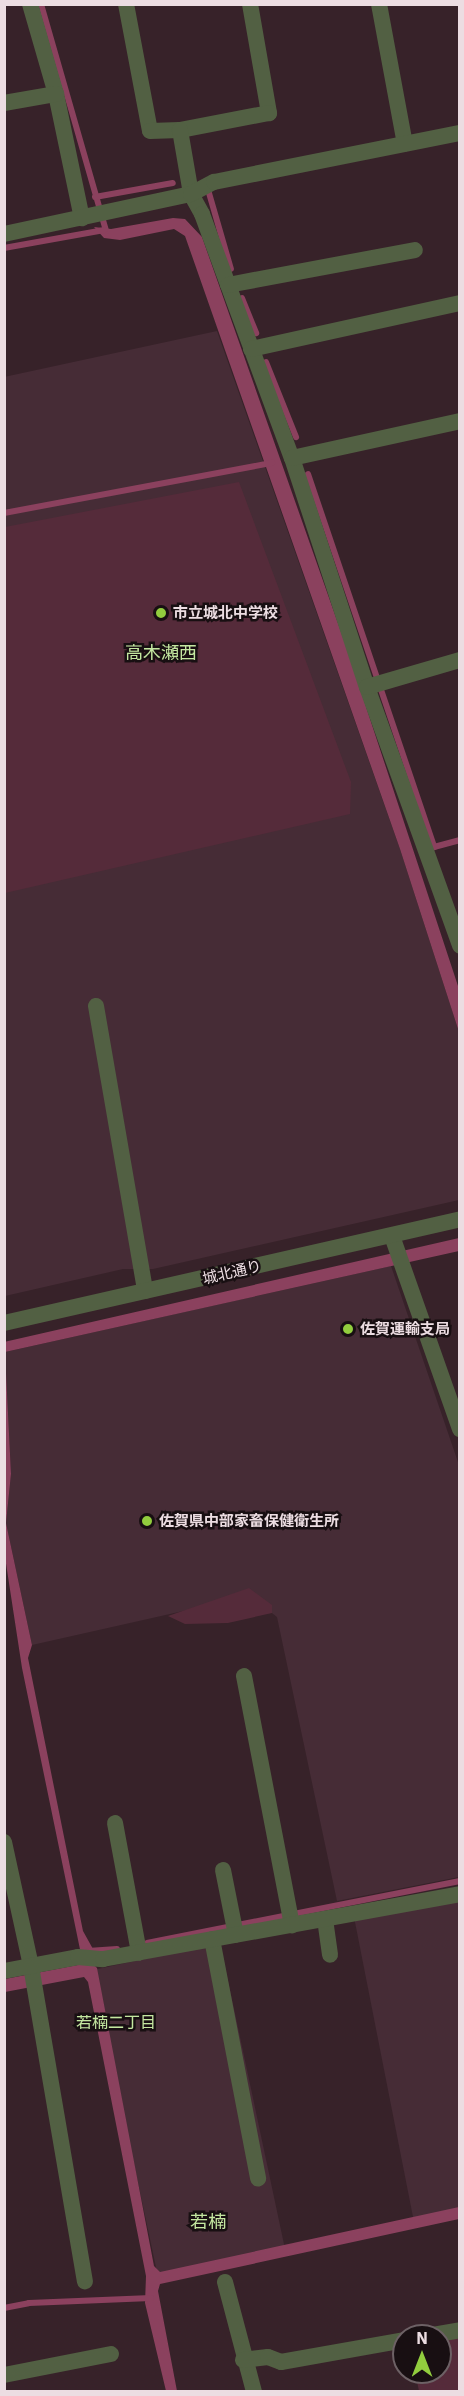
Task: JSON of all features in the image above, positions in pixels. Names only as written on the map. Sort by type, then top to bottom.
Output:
[{"type":"street","points":[[30,4],[56,94],[85,218]]},
{"type":"street","points":[[126,4],[150,131],[180,130],[269,113],[250,4]]},
{"type":"street","points":[[379,4],[405,144]]},
{"type":"street","points":[[4,103],[56,94]]},
{"type":"street","points":[[180,130],[191,194],[228,285],[292,458],[367,687],[456,922],[459,946]]},
{"type":"street","points":[[4,234],[191,194],[214,182],[459,133]]},
{"type":"street","points":[[228,285],[415,250]]},
{"type":"street","points":[[251,349],[459,303]]},
{"type":"street","points":[[292,458],[459,421]]},
{"type":"street","points":[[367,687],[459,660]]},
{"type":"street","points":[[96,1006],[145,1291]]},
{"type":"street","name":"城北通り","points":[[4,1323],[145,1291],[395,1242],[459,1219]]},
{"type":"street","points":[[395,1242],[459,1429]]},
{"type":"street","points":[[244,1676],[292,1925]]},
{"type":"street","points":[[115,1823],[139,1953]]},
{"type":"street","points":[[4,1842],[10,1895],[31,1966],[85,2281]]},
{"type":"street","points":[[223,1870],[234,1927]]},
{"type":"street","points":[[4,1971],[78,1957],[103,1959],[139,1953],[212,1939],[234,1927],[292,1925],[459,1894]]},
{"type":"street","points":[[325,1919],[330,1956]]},
{"type":"street","points":[[212,1939],[258,2179]]},
{"type":"street","points":[[225,2282],[243,2360],[254,2391]]},
{"type":"street","points":[[243,2360],[268,2357],[282,2362],[392,2342]]},
{"type":"street","points":[[4,2375],[111,2354]]},
{"type":"shaded area","points":[[173,218],[185,219],[202,237],[346,646],[459,989],[459,1032],[400,849],[185,236],[174,229],[120,240],[104,238],[94,227],[111,229]]},
{"type":"shaded area","points":[[217,331],[400,849],[459,1032],[459,1200],[153,1269],[123,1269],[5,1296],[4,377]]},
{"type":"shaded area","name":"市立城北中学校","points":[[239,482],[351,782],[350,814],[5,893],[5,527]]},
{"type":"shaded area","points":[[459,1238],[459,1251],[5,1352],[11,1474],[6,1523],[32,1645],[28,1658],[83,1931],[93,1949],[91,1962],[97,1968],[154,2266],[160,2272],[459,2207],[459,2219],[160,2284],[158,2291],[177,2391],[166,2391],[145,2303],[146,2276],[88,1982],[84,1977],[5,1992],[5,1979],[83,1964],[22,1668],[5,1557],[4,1342]]},
{"type":"shaded area","points":[[391,1266],[459,1465],[459,1877],[337,1901],[277,1617],[250,1596],[32,1645],[6,1523],[11,1474],[5,1352]]},
{"type":"shaded area","points":[[249,1588],[272,1605],[272,1613],[228,1623],[185,1624],[168,1616]]},
{"type":"shaded area","points":[[459,1896],[459,2212],[414,2222],[354,1917]]},
{"type":"shaded area","points":[[220,1943],[285,2250],[158,2277],[93,1970]]},
{"type":"shaded area","points":[[459,2334],[459,2391],[419,2391],[418,2384],[452,2384],[452,2335]]},
{"type":"waterway","points":[[41,4],[106,231]]},
{"type":"waterway","points":[[95,197],[173,183]]},
{"type":"waterway","points":[[209,193],[231,269]]},
{"type":"waterway","points":[[4,248],[104,230]]},
{"type":"waterway","points":[[242,298],[256,333]]},
{"type":"waterway","points":[[266,362],[296,437]]},
{"type":"waterway","points":[[4,513],[272,463]]},
{"type":"waterway","points":[[308,474],[434,847],[460,840]]},
{"type":"waterway","points":[[147,1943],[460,1881]]},
{"type":"waterway","points":[[88,1951],[117,1949]]},
{"type":"waterway","points":[[4,2308],[29,2303],[151,2298]]},
{"type":"place","name":"市立城北中学校","points":[[161,613]]},
{"type":"place","name":"佐賀運輸支局","points":[[348,1329]]},
{"type":"place","name":"佐賀県中部家畜保健衛生所","points":[[147,1521]]},
{"type":"district","name":"高木瀬西","points":[[161,653]]},
{"type":"district","name":"若楠二丁目","points":[[116,2022]]},
{"type":"district","name":"若楠","points":[[208,2222]]}]
